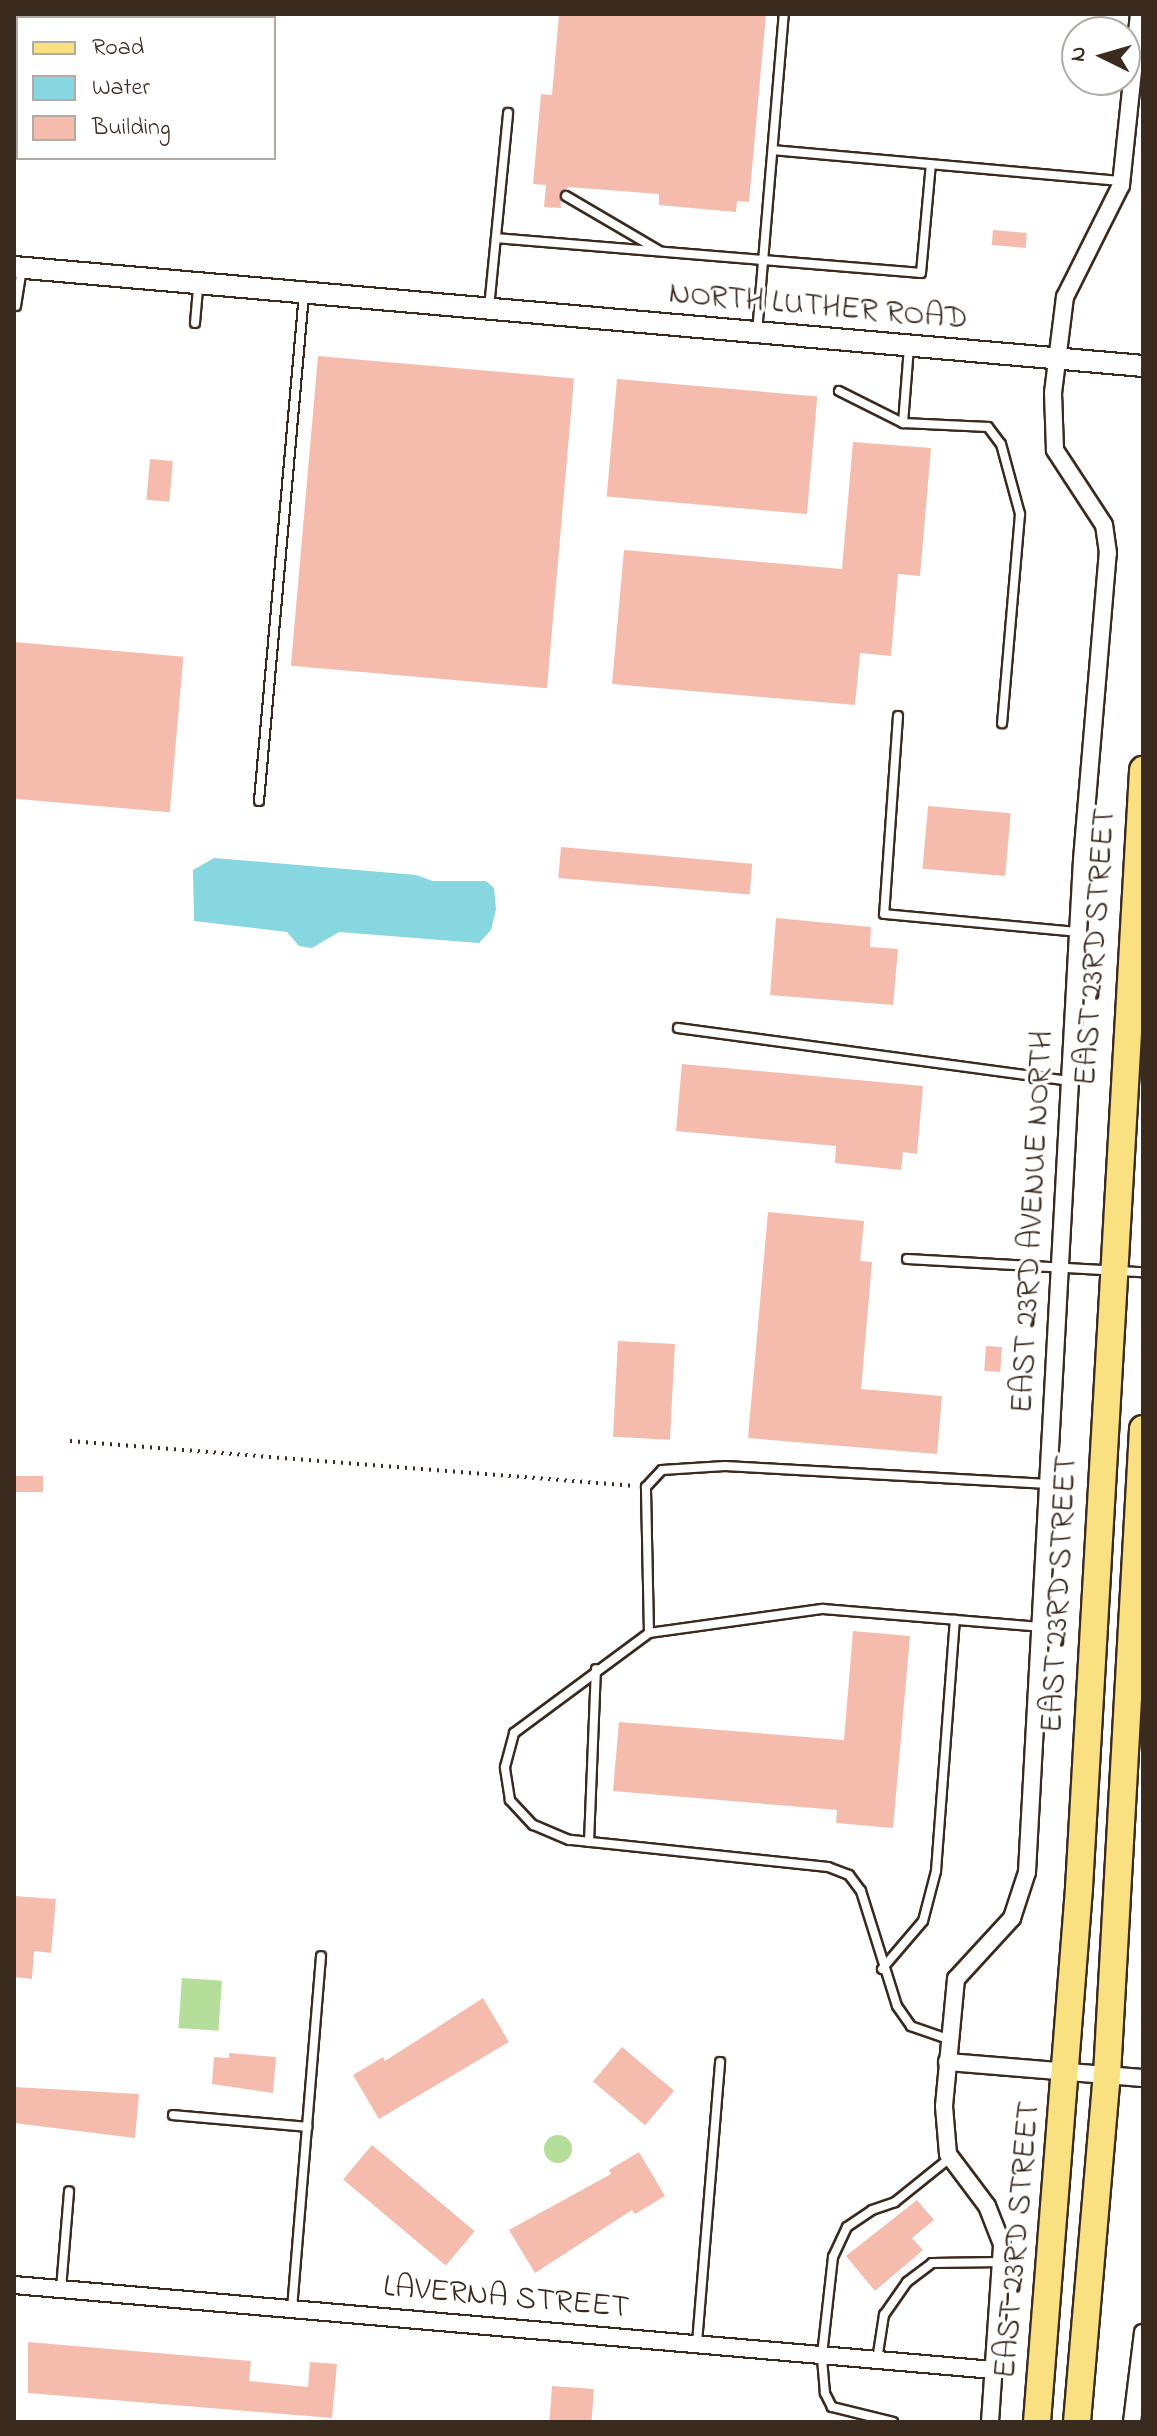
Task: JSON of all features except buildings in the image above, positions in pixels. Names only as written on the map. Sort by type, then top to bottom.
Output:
[{"type":"main road","name":"EAST 23RD STREET","points":[[1037,2422],[1067,2072],[1143,770]]},
{"type":"main road","points":[[1077,2422],[1107,2075],[1143,1429]]},
{"type":"street","name":"EAST 23RD AVENUE NORTH","points":[[990,2422],[1003,2262],[996,2222],[950,2158],[943,2128],[948,2039],[956,1979],[1004,1929],[1024,1890],[1078,932],[1108,553],[1104,525],[1055,450],[1056,359],[1069,286],[1109,218],[1122,181],[1139,14]]},
{"type":"street","name":"NORTH LUTHER ROAD","points":[[18,268],[1143,366]]},
{"type":"street","points":[[947,2062],[1143,2078]]},
{"type":"street","name":"LAVERNA STREET","points":[[14,2285],[994,2370]]},
{"type":"street","points":[[1132,2422],[1143,2333]]},
{"type":"lane","points":[[757,333],[784,14]]},
{"type":"lane","points":[[489,309],[508,113]]},
{"type":"lane","points":[[773,150],[1122,181]]},
{"type":"lane","points":[[496,238],[921,273],[931,164]]},
{"type":"lane","points":[[566,196],[662,252]]},
{"type":"lane","points":[[16,306],[18,268]]},
{"type":"lane","points":[[195,323],[198,284]]},
{"type":"lane","points":[[259,801],[305,293]]},
{"type":"lane","points":[[903,423],[909,346]]},
{"type":"lane","points":[[839,391],[903,423],[988,427],[1001,444],[1020,514],[1002,723]]},
{"type":"lane","points":[[898,716],[884,914],[1078,932]]},
{"type":"lane","points":[[678,1028],[1070,1081]]},
{"type":"lane","points":[[907,1259],[1143,1272]]},
{"type":"lane","points":[[649,1633],[646,1487],[662,1470],[684,1465],[1048,1484]]},
{"type":"lane","points":[[948,2039],[911,2026],[882,1969],[861,1891],[849,1875],[828,1867],[569,1840],[533,1825],[510,1800],[505,1767],[514,1733],[596,1669],[649,1633],[823,1609],[1040,1627]]},
{"type":"lane","points":[[882,1969],[923,1921],[936,1871],[955,1620]]},
{"type":"lane","points":[[589,1842],[596,1669]]},
{"type":"lane","points":[[292,2309],[321,1956]]},
{"type":"lane","points":[[697,2343],[720,2062]]},
{"type":"lane","points":[[173,2115],[307,2127]]},
{"type":"lane","points":[[893,2422],[832,2407],[821,2374],[833,2257],[847,2227],[872,2210],[895,2202],[950,2158]]},
{"type":"lane","points":[[61,2289],[69,2191]]},
{"type":"lane","points":[[877,2360],[884,2315],[907,2282],[932,2263],[1003,2262]]},
{"type":"path","points":[[70,1441],[646,1487]]},
{"type":"green space","points":[[182,1978],[222,1981],[218,2031],[179,2028]]},
{"type":"green space","points":[[558,2135],[568,2139],[572,2149],[568,2159],[558,2163],[548,2159],[544,2149],[548,2139]]},
{"type":"water","points":[[214,858],[416,875],[433,881],[486,881],[494,888],[496,909],[491,930],[479,943],[339,932],[312,948],[299,946],[287,932],[194,921],[193,870]]}]
